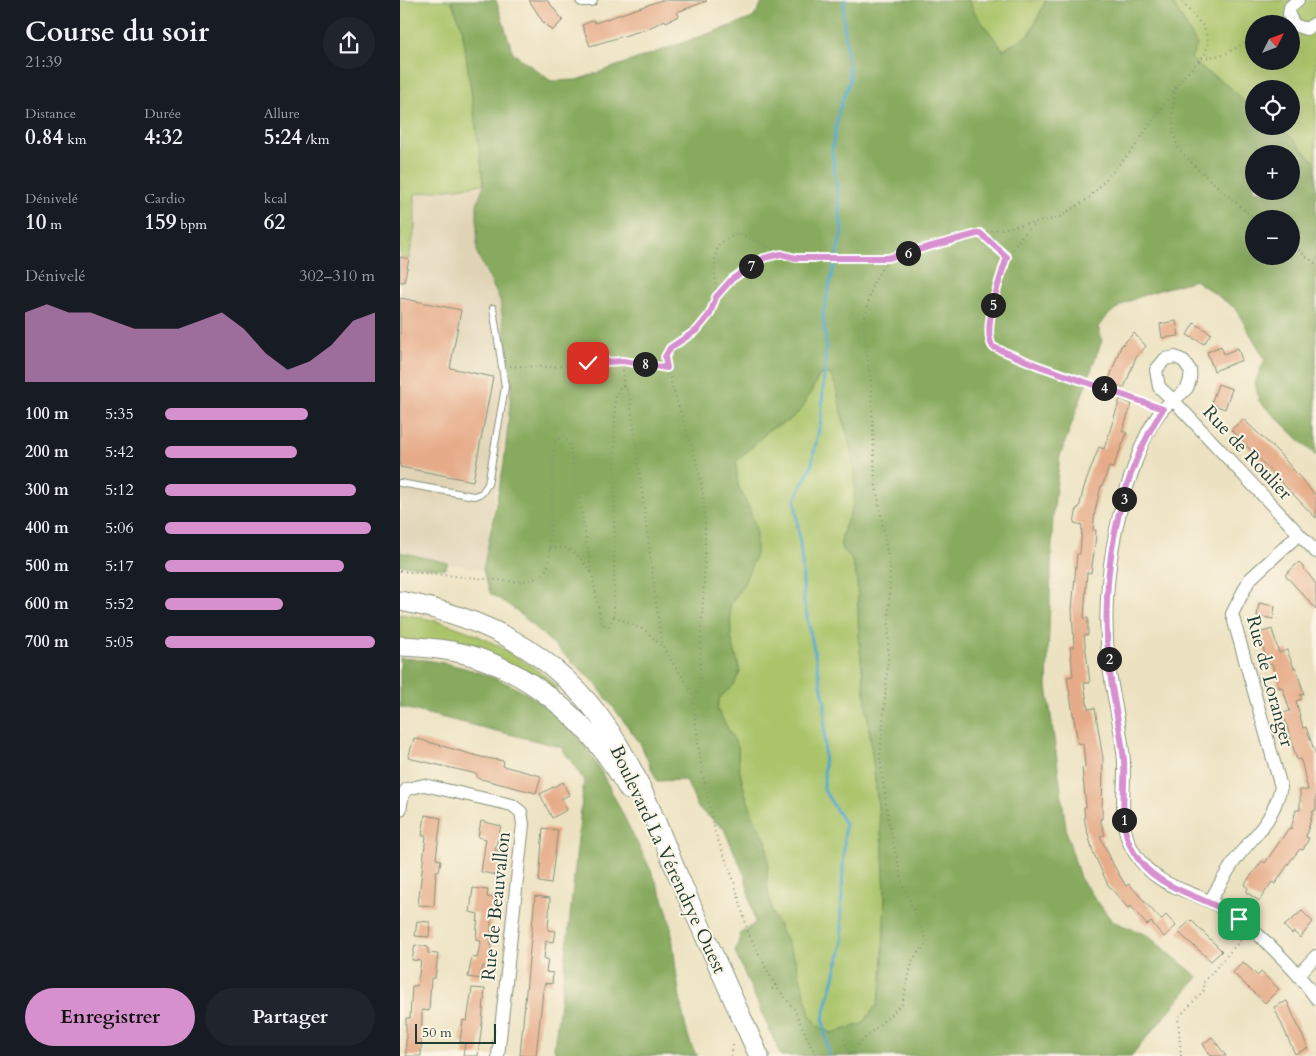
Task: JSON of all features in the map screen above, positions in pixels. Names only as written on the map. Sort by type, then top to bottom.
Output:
[{"type":"main road","name":"Boulevard La Vérendrye Ouest","points":[[400,601],[458,614],[493,629],[536,654],[571,684],[604,723],[629,765],[759,1056]]},
{"type":"main road","points":[[400,646],[444,649],[490,663],[522,678],[568,713],[592,737],[617,770],[703,932]]},
{"type":"street","points":[[582,0],[591,0]]},
{"type":"street","points":[[1298,0],[1290,7],[1289,15],[1294,25],[1306,29],[1316,23]]},
{"type":"street","name":"Rue de Roulier","points":[[1163,409],[1173,400],[1316,552]]},
{"type":"street","points":[[1163,409],[1143,443],[1126,490],[1112,550],[1109,578],[1107,634],[1109,664],[1124,763],[1124,826],[1133,851],[1151,874],[1169,886],[1210,901],[1250,928],[1298,975],[1316,998]]},
{"type":"street","name":"Rue de Loranger","points":[[1210,901],[1238,856],[1265,826],[1275,807],[1281,787],[1232,614],[1249,580],[1299,534]]},
{"type":"street","name":"Rue de Beauvallon","points":[[400,810],[403,794],[407,789],[424,785],[512,805],[521,812],[522,824],[498,1056]]},
{"type":"street","points":[[1298,975],[1316,956]]},
{"type":"lane","points":[[400,483],[474,496],[482,492],[488,484],[505,386],[493,308]]},
{"type":"path","points":[[693,702],[700,688],[704,503],[694,455],[665,357],[666,352],[697,330],[710,314],[716,297],[716,250],[727,237],[736,234],[746,236],[781,254],[796,258],[826,256],[888,258],[980,233],[1035,224],[1058,218],[1089,198],[1140,140],[1177,86],[1202,58],[1207,47],[1206,32],[1180,0]]},
{"type":"path","points":[[1202,58],[1223,55],[1245,43]]},
{"type":"path","points":[[1177,86],[1173,111],[1174,128],[1179,149],[1190,162],[1245,210]]},
{"type":"path","points":[[1035,224],[1018,238],[1007,257],[995,295],[990,343],[993,347],[1036,365],[1163,409]]},
{"type":"path","points":[[980,233],[1007,257]]},
{"type":"path","points":[[1300,251],[1316,264]]},
{"type":"path","points":[[716,297],[732,279],[754,264],[764,258],[781,254]]},
{"type":"path","points":[[850,1052],[902,1004],[913,958],[928,942],[903,886],[888,818],[880,758],[888,662],[890,568],[875,480],[871,382],[863,325],[873,284],[888,258]]},
{"type":"path","points":[[503,366],[550,367],[623,361],[667,368]]},
{"type":"path","points":[[623,361],[623,386]]},
{"type":"path","points":[[400,571],[529,582],[539,578],[547,569],[550,548],[555,441],[563,436],[569,443],[602,624],[609,626],[614,616],[615,398],[617,391],[623,386]]},
{"type":"path","points":[[623,386],[629,391],[661,641],[664,649]]},
{"type":"path","points":[[550,548],[566,548],[578,556],[592,574]]},
{"type":"path","points":[[614,616],[646,631],[664,649],[687,683],[693,702],[702,771],[715,832],[734,881],[748,935],[775,985],[794,1009],[816,1056]]},
{"type":"path","points":[[1181,1056],[1178,1018],[1205,989],[1203,983],[1250,928]]},
{"type":"path","points":[[771,991],[775,985]]},
{"type":"path","points":[[844,1039],[850,1056]]},
{"type":"path","points":[[732,1056],[734,1042]]},
{"type":"shaded area","points":[[484,184],[512,382],[483,570],[400,553],[400,257],[409,258],[412,247],[416,209],[414,194]]},
{"type":"green space","points":[[400,0],[451,0],[462,27],[484,184],[415,194],[415,228],[409,259],[400,257]]},
{"type":"green space","points":[[451,0],[496,0],[513,53],[551,81],[577,80],[753,18],[764,0],[969,0],[974,12],[1003,50],[1030,34],[1046,0],[1171,0],[1197,45],[1191,58],[1226,84],[1245,102],[1245,135],[1289,135],[1298,145],[1245,145],[1245,200],[1300,200],[1300,147],[1316,163],[1316,456],[1259,401],[1255,382],[1265,359],[1235,308],[1195,280],[1155,291],[1129,302],[1117,308],[1098,327],[1102,340],[1060,456],[1053,515],[1047,686],[1067,835],[1080,878],[1112,921],[1147,935],[1198,977],[1131,1056],[781,1056],[735,952],[741,933],[755,923],[745,876],[724,829],[698,808],[686,780],[657,781],[640,743],[595,683],[516,610],[490,593],[483,570],[504,463],[512,382],[500,300],[477,253],[477,204],[484,184],[462,27]],"holes":[[[820,374],[830,374],[834,383],[853,465],[854,499],[842,535],[841,547],[851,558],[857,578],[859,641],[883,850],[885,896],[882,982],[877,1005],[862,1024],[832,1033],[821,1028],[810,1015],[795,959],[772,913],[767,884],[766,840],[756,823],[745,793],[739,768],[738,747],[717,709],[720,697],[734,685],[740,671],[731,638],[730,606],[746,579],[756,554],[756,529],[749,508],[738,486],[736,462],[770,429],[788,421],[802,409]]]},
{"type":"green space","points":[[969,0],[1046,0],[1030,34],[1003,50],[974,12]]},
{"type":"green space","points":[[1171,0],[1316,0],[1316,163],[1289,135],[1300,135],[1300,80],[1245,80],[1245,102],[1226,84],[1204,70],[1190,58],[1197,45]]},
{"type":"green space","points":[[820,374],[830,374],[834,383],[853,465],[854,499],[842,535],[841,547],[851,558],[857,578],[859,641],[883,850],[885,896],[882,982],[877,1005],[862,1024],[832,1033],[821,1028],[810,1015],[795,959],[772,913],[767,884],[766,840],[756,823],[745,793],[739,768],[738,747],[717,709],[720,697],[734,685],[740,671],[731,638],[730,606],[746,579],[749,508],[738,486],[736,462],[770,429],[788,421],[802,409]]},
{"type":"green space","points":[[400,552],[448,563],[445,569],[400,565]]},
{"type":"green space","points":[[400,614],[445,623],[485,639],[522,660],[559,687],[555,691],[400,639]]},
{"type":"green space","points":[[400,658],[449,664],[498,680],[543,704],[562,719],[578,737],[608,784],[662,896],[670,922],[677,980],[684,1017],[692,1047],[698,1056],[556,1056],[554,1047],[565,965],[584,780],[561,747],[400,707]]},
{"type":"building","points":[[529,0],[547,0],[563,20],[552,31],[543,22]]},
{"type":"building","points":[[662,0],[707,1],[677,12],[679,16],[666,22],[665,20],[647,29],[590,46],[582,25],[594,20],[595,23]]},
{"type":"building","points":[[400,257],[409,259],[404,282],[400,282]]},
{"type":"building","points":[[400,298],[461,310],[450,368],[493,377],[473,481],[400,467]]},
{"type":"building","points":[[1176,321],[1179,336],[1162,338],[1160,324]]},
{"type":"building","points":[[1194,323],[1211,333],[1204,344],[1187,335]]},
{"type":"building","points":[[1134,333],[1146,346],[1136,357],[1124,388],[1108,382],[1121,346]]},
{"type":"building","points":[[1221,346],[1224,354],[1238,348],[1242,360],[1214,371],[1207,352]]},
{"type":"building","points":[[1218,384],[1232,389],[1225,409],[1211,404]]},
{"type":"building","points":[[1120,399],[1132,404],[1122,431],[1127,433],[1113,468],[1109,467],[1101,486],[1095,511],[1093,530],[1096,530],[1095,545],[1091,573],[1087,572],[1084,618],[1088,618],[1088,635],[1084,635],[1090,683],[1084,683],[1088,709],[1095,708],[1103,759],[1102,819],[1100,819],[1105,835],[1100,836],[1126,886],[1129,884],[1161,920],[1166,915],[1176,926],[1164,937],[1151,922],[1147,925],[1131,906],[1128,908],[1108,885],[1093,852],[1085,823],[1084,807],[1086,807],[1082,768],[1085,767],[1083,743],[1078,744],[1067,677],[1073,676],[1070,647],[1074,647],[1072,609],[1077,554],[1080,554],[1082,525],[1074,523],[1084,487],[1099,447],[1104,449]]},
{"type":"building","points":[[1243,419],[1279,453],[1316,496],[1316,518],[1231,430]]},
{"type":"building","points":[[1299,562],[1316,584],[1316,609],[1285,575]]},
{"type":"building","points":[[1259,603],[1275,606],[1273,619],[1257,616]]},
{"type":"building","points":[[1272,629],[1279,653],[1287,650],[1294,668],[1296,668],[1304,694],[1300,695],[1302,699],[1296,701],[1303,728],[1306,727],[1316,755],[1316,810],[1313,811],[1306,837],[1309,838],[1303,850],[1300,849],[1275,884],[1272,882],[1259,901],[1246,892],[1248,888],[1244,885],[1262,861],[1265,863],[1289,828],[1291,829],[1296,810],[1300,810],[1300,790],[1308,790],[1302,764],[1300,759],[1297,760],[1283,713],[1290,711],[1282,687],[1279,688],[1272,664],[1268,665],[1259,633]]},
{"type":"building","points":[[414,738],[481,757],[504,761],[503,766],[541,776],[536,793],[477,778],[477,774],[408,758]]},
{"type":"building","points":[[563,782],[569,795],[561,799],[567,810],[552,818],[540,794]]},
{"type":"building","points":[[425,815],[441,818],[436,859],[441,860],[439,871],[436,871],[434,906],[418,905],[426,836],[422,836]]},
{"type":"building","points":[[481,821],[501,826],[495,850],[500,851],[496,875],[481,872],[486,839],[478,837]]},
{"type":"building","points":[[543,828],[558,830],[551,884],[539,882]]},
{"type":"building","points":[[473,888],[488,890],[487,897],[496,898],[494,916],[491,915],[491,954],[488,967],[483,966],[480,979],[468,977],[472,957],[477,958],[481,941],[476,940],[478,914],[470,912]]},
{"type":"building","points":[[535,896],[550,898],[548,930],[556,931],[554,942],[546,941],[544,959],[548,959],[546,972],[553,973],[552,984],[545,983],[543,991],[536,1056],[527,1056],[520,1055]]},
{"type":"building","points":[[1302,911],[1313,922],[1300,938],[1294,932],[1292,934],[1284,926]]},
{"type":"building","points":[[1191,920],[1222,951],[1211,961],[1178,932]]},
{"type":"building","points":[[417,921],[430,922],[429,937],[415,936]]},
{"type":"building","points":[[415,945],[428,947],[428,953],[438,954],[435,978],[431,978],[429,1011],[422,1010],[421,1056],[406,1056],[406,1018],[410,1018],[412,986],[417,986],[421,961],[412,960]]},
{"type":"building","points":[[1243,962],[1258,976],[1261,972],[1279,989],[1265,1003],[1233,973]]},
{"type":"building","points":[[472,988],[485,989],[478,1056],[463,1056],[465,1043],[460,1042],[463,1020],[467,1021]]},
{"type":"building","points":[[1287,1001],[1308,1048],[1295,1054],[1274,1007]]},
{"type":"building","points":[[1212,1037],[1226,1056],[1211,1056],[1203,1044]]},
{"type":"waterway","points":[[829,1056],[823,1019],[843,943],[841,914],[845,824],[824,790],[825,703],[804,602],[795,499],[811,467],[821,420],[826,347],[823,314],[842,231],[832,150],[839,110],[850,80],[843,16],[845,0]]},
{"type":"route","points":[[588,363],[623,361],[667,368],[666,352],[676,343],[697,330],[710,314],[716,297],[732,279],[764,258],[781,254],[796,258],[826,256],[870,259],[888,258],[980,233],[996,244],[1007,257],[995,295],[990,332],[990,343],[993,347],[1036,365],[1163,409],[1148,432],[1126,490],[1112,550],[1109,578],[1107,634],[1109,664],[1124,763],[1124,826],[1133,851],[1151,874],[1169,886],[1210,901],[1239,919]]}]
